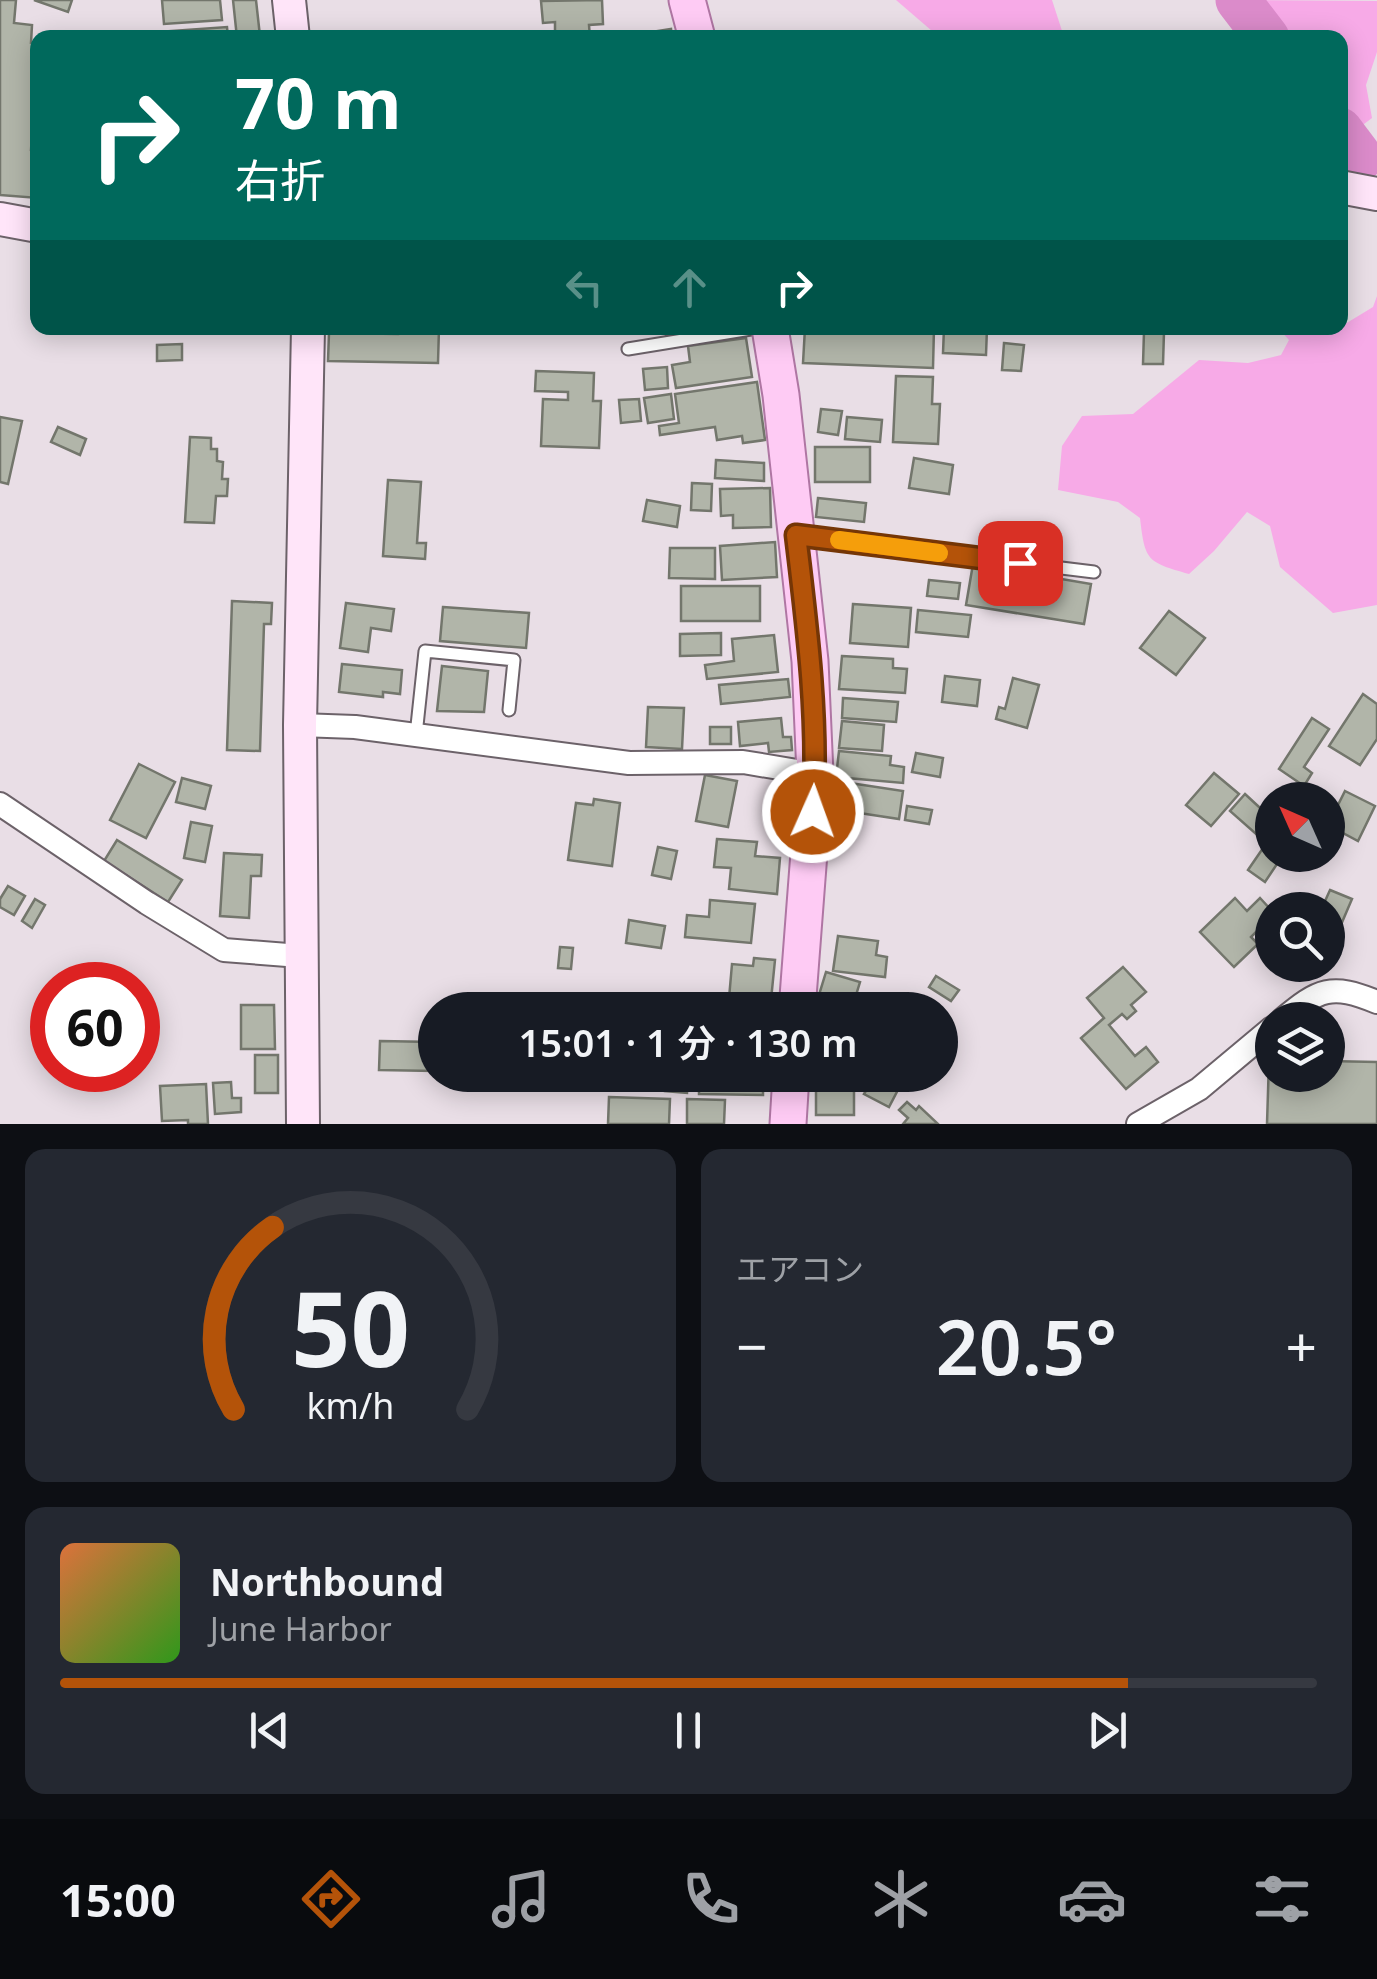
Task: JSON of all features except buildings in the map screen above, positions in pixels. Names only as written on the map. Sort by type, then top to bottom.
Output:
[{"type":"main road","points":[[687,0],[695,30]]},
{"type":"main road","points":[[771,335],[810,660],[815,774],[797,992]]},
{"type":"main road","points":[[788,1124],[790,1092]]},
{"type":"street","points":[[289,0],[292,30]]},
{"type":"street","points":[[1348,189],[1377,194]]},
{"type":"street","points":[[0,219],[30,225]]},
{"type":"street","points":[[303,1124],[300,725],[308,335]]},
{"type":"street","points":[[300,725],[356,727],[630,763],[744,762],[815,774]]},
{"type":"street","points":[[0,804],[147,904],[224,950],[300,956]]},
{"type":"street","points":[[1304,1002],[1312,995],[1336,989],[1377,1002]]},
{"type":"street","points":[[1138,1124],[1199,1088],[1255,1042]]},
{"type":"lane","points":[[628,349],[714,335]]},
{"type":"lane","points":[[796,535],[1094,572]]},
{"type":"lane","points":[[416,735],[425,651],[514,660],[509,710]]},
{"type":"shaded area","points":[[896,0],[1052,0],[1062,30],[931,30]]},
{"type":"shaded area","points":[[1244,0],[1377,1],[1377,52],[1366,85],[1372,118],[1352,133],[1348,128],[1348,30],[1268,30]]},
{"type":"shaded area","points":[[1377,296],[1377,605],[1333,613],[1280,567],[1270,526],[1247,512],[1189,574],[1151,558],[1140,518],[1118,502],[1058,490],[1062,446],[1082,416],[1133,414],[1199,360],[1248,363],[1281,355],[1289,340],[1284,335],[1348,335],[1348,322],[1373,307]]},
{"type":"waterway","points":[[1238,0],[1261,30]]},
{"type":"waterway","points":[[1348,141],[1361,158]]},
{"type":"slow traffic","points":[[839,540],[939,553]]},
{"type":"route","points":[[813,812],[810,660],[796,535],[1020,563]]}]
